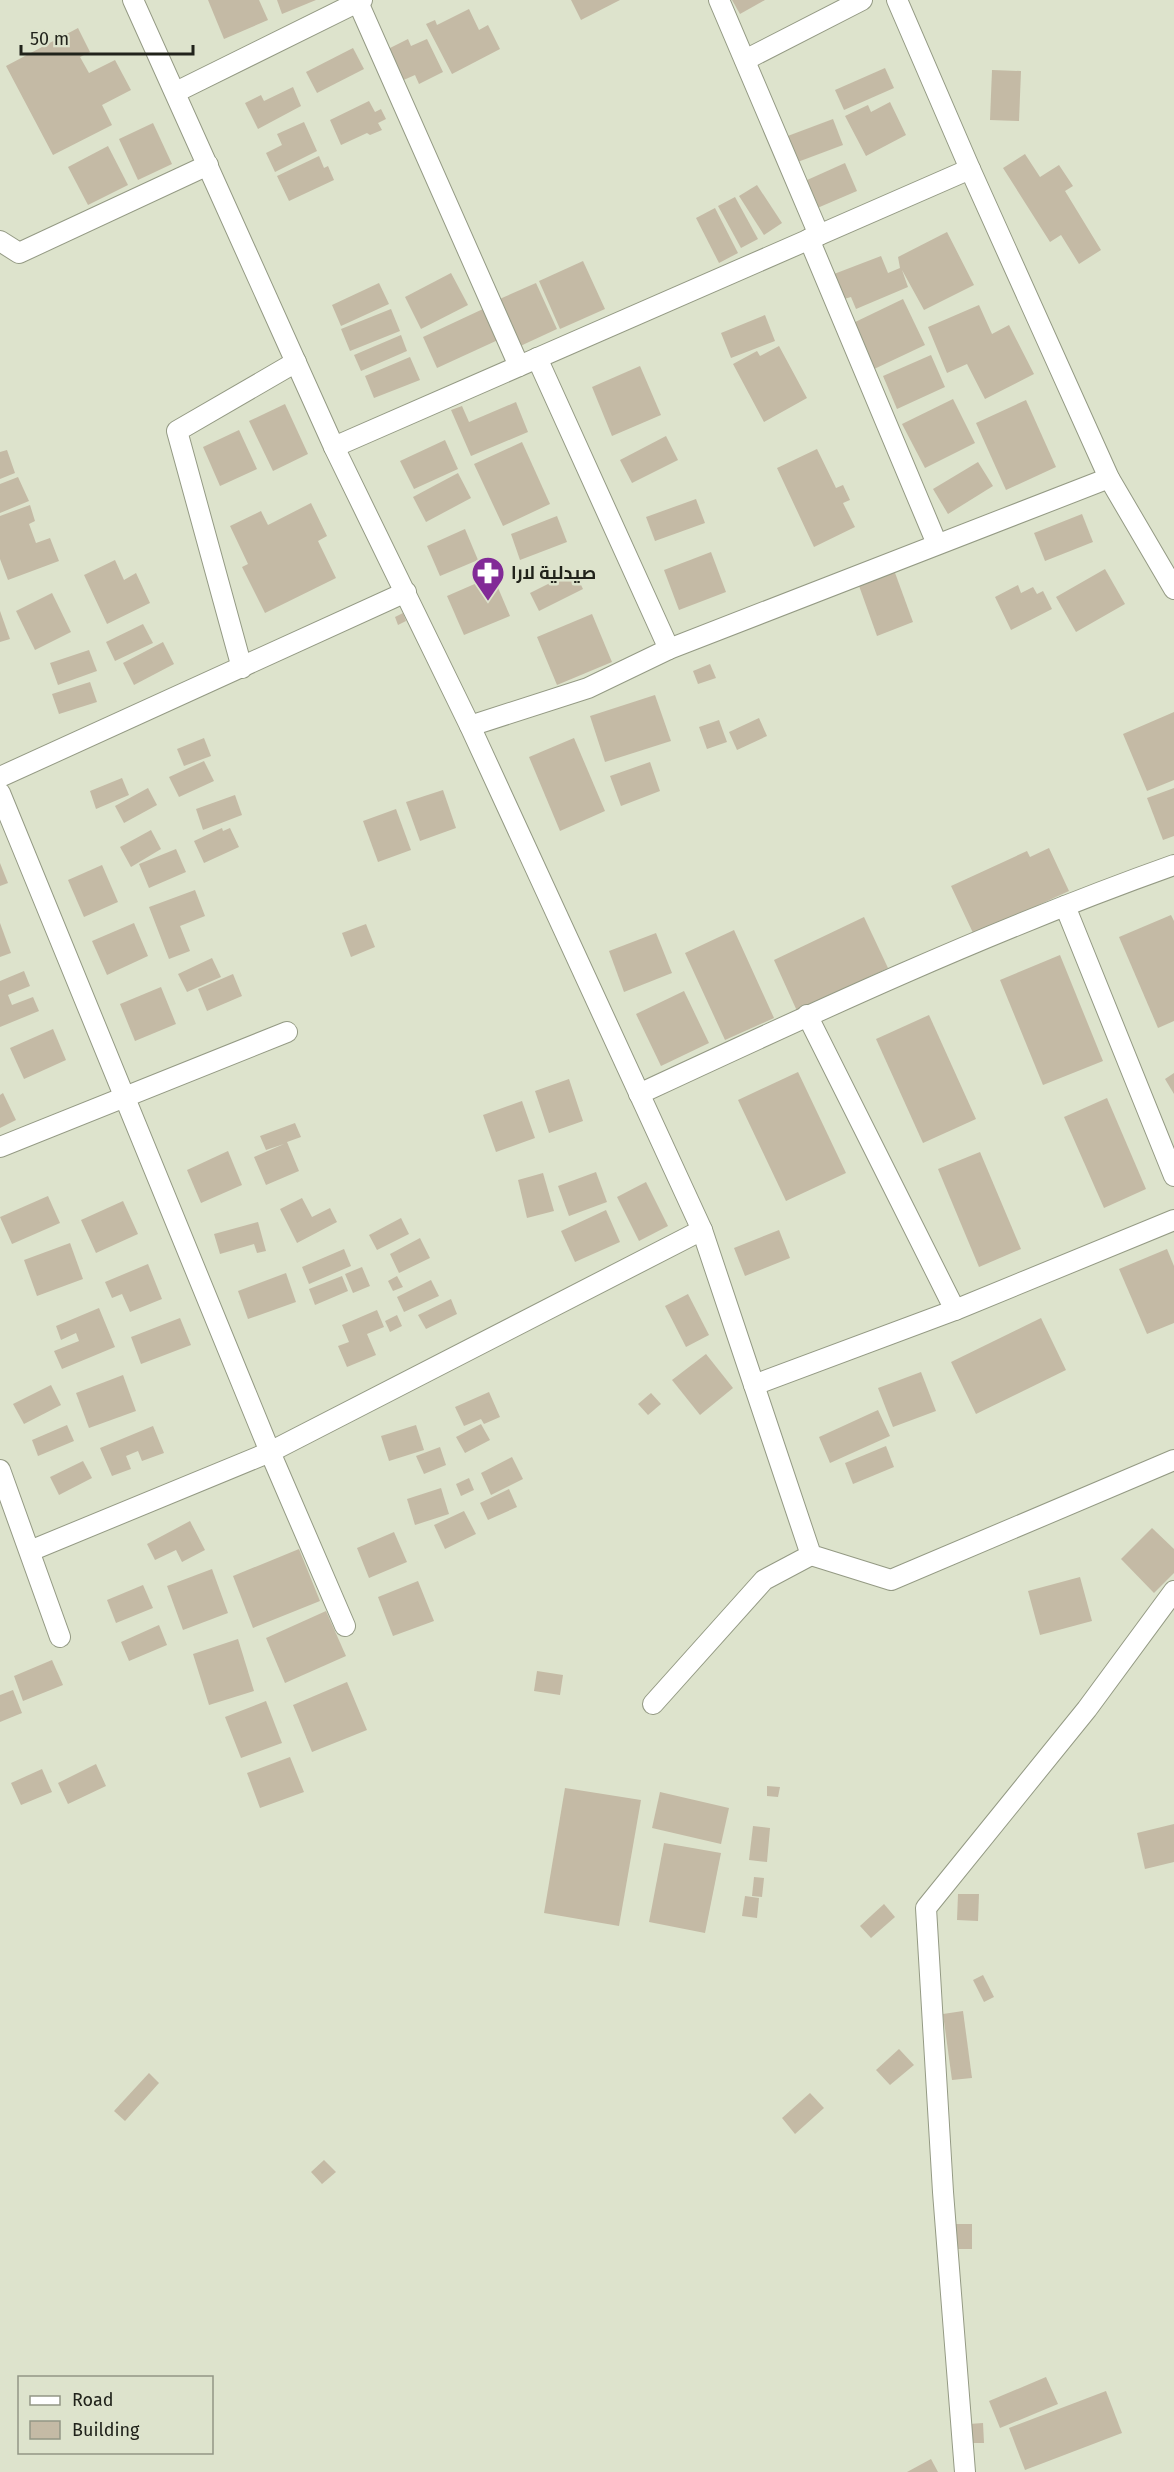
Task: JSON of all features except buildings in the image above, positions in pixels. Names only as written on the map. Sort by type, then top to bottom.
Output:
[{"type":"street","points":[[133,0],[334,447],[470,726],[702,1230],[811,1555]]},
{"type":"street","points":[[719,0],[745,60],[937,544]]},
{"type":"street","points":[[745,60],[862,0]]},
{"type":"street","points":[[897,0],[1109,478],[1174,589]]},
{"type":"street","points":[[176,92],[359,1],[519,366]]},
{"type":"street","points":[[0,241],[19,253],[208,165]]},
{"type":"street","points":[[334,447],[970,169]]},
{"type":"street","points":[[537,358],[669,649]]},
{"type":"street","points":[[242,668],[177,431],[296,362]]},
{"type":"street","points":[[470,726],[588,688],[669,649],[1109,478]]},
{"type":"street","points":[[0,777],[406,592]]},
{"type":"street","points":[[0,793],[270,1452],[345,1626]]},
{"type":"street","points":[[639,1094],[807,1015],[962,947],[1174,865]]},
{"type":"street","points":[[1065,906],[1174,1176]]},
{"type":"street","points":[[807,1015],[955,1310]]},
{"type":"street","points":[[0,1147],[287,1032]]},
{"type":"street","points":[[754,1385],[955,1310],[1174,1220]]},
{"type":"street","points":[[30,1551],[270,1452],[702,1230]]},
{"type":"street","points":[[653,1704],[764,1580],[811,1555],[891,1580],[1174,1460]]},
{"type":"street","points":[[0,1470],[60,1637]]},
{"type":"street","points":[[965,2472],[943,2192],[926,1908],[1087,1709],[1174,1591]]},
{"type":"place","name":"صيدلية لارا","points":[[488,602]]}]
